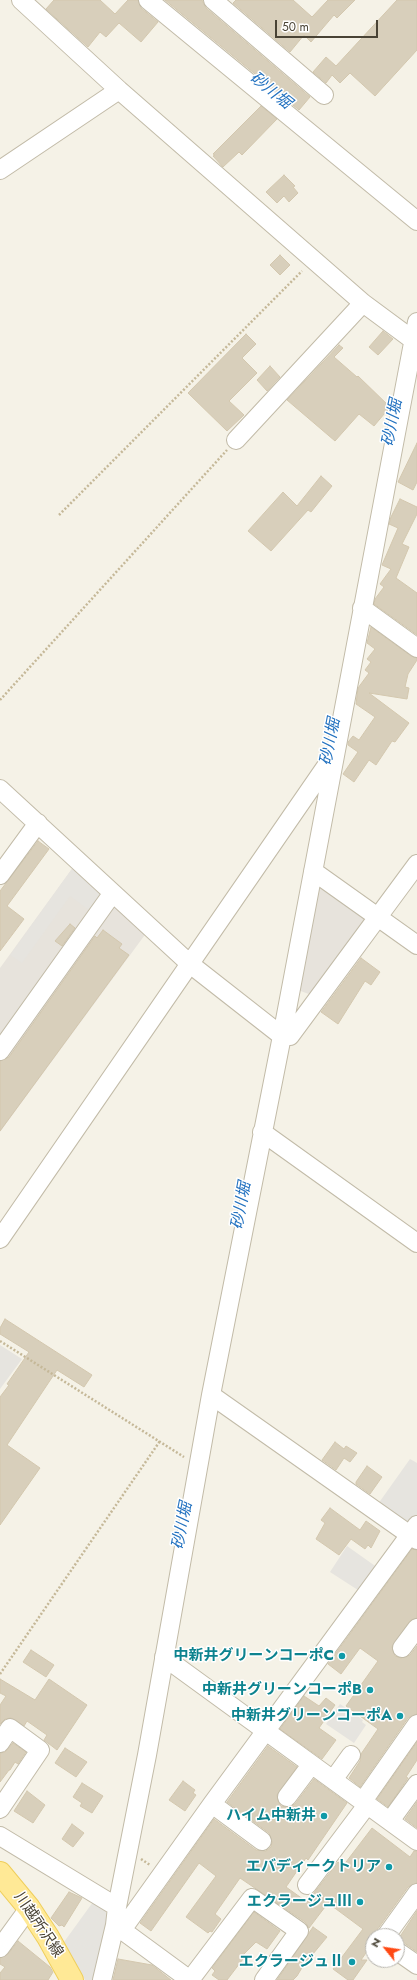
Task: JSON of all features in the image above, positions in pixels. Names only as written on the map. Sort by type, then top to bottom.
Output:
[{"type":"main road","name":"川越所沢線","points":[[0,1872],[29,1908],[48,1937],[72,1980]]},
{"type":"street","points":[[21,0],[120,90],[363,303],[415,342]]},
{"type":"street","points":[[148,0],[417,221]]},
{"type":"street","points":[[213,0],[324,95]]},
{"type":"street","points":[[0,170],[120,90]]},
{"type":"street","points":[[236,440],[363,303]]},
{"type":"street","points":[[264,1980],[299,1931],[252,1898],[190,1980],[119,1928],[117,1907],[211,1395],[282,1036],[362,608],[415,342],[417,322]]},
{"type":"street","points":[[362,608],[417,648]]},
{"type":"street","points":[[0,1239],[335,753]]},
{"type":"street","points":[[0,789],[112,894],[190,964],[282,1036],[290,1036],[417,864]]},
{"type":"street","points":[[0,875],[38,823]]},
{"type":"street","points":[[313,871],[379,916],[417,945]]},
{"type":"street","points":[[0,1051],[112,894]]},
{"type":"street","points":[[262,1132],[417,1243]]},
{"type":"street","points":[[102,1980],[119,1928],[163,1873],[212,1804],[414,1533],[211,1395]]},
{"type":"street","points":[[402,1648],[417,1628]]},
{"type":"street","points":[[164,1657],[390,1821],[416,1838]]},
{"type":"street","points":[[307,1885],[365,1803],[417,1724]]},
{"type":"street","points":[[0,1743],[10,1728],[40,1750],[0,1809]]},
{"type":"street","points":[[333,1780],[351,1755]]},
{"type":"street","points":[[287,1797],[311,1764]]},
{"type":"street","points":[[390,1821],[417,1784]]},
{"type":"street","points":[[212,1804],[262,1841]]},
{"type":"street","points":[[0,1836],[117,1907]]},
{"type":"street","points":[[392,1928],[417,1893]]},
{"type":"street","points":[[0,1948],[29,1908]]},
{"type":"street","points":[[405,1957],[417,1965]]},
{"type":"path","points":[[59,515],[314,259]]},
{"type":"path","points":[[0,700],[236,440]]},
{"type":"path","points":[[0,1341],[198,1465]]},
{"type":"path","points":[[0,1674],[160,1441]]},
{"type":"path","points":[[128,1850],[163,1873]]},
{"type":"shaded area","points":[[74,866],[147,932],[0,1132],[0,968]]},
{"type":"shaded area","points":[[74,866],[103,892],[93,913],[70,896],[22,963],[10,955]]},
{"type":"shaded area","points":[[319,881],[370,919],[314,996],[298,990]]},
{"type":"shaded area","points":[[0,1345],[22,1359],[0,1389]]},
{"type":"shaded area","points":[[410,1459],[417,1463],[417,1515],[409,1526],[378,1504]]},
{"type":"shaded area","points":[[347,1546],[378,1568],[361,1592],[330,1572]]},
{"type":"shaded area","points":[[340,1704],[363,1720],[362,1722],[366,1725],[354,1743],[326,1724]]},
{"type":"shaded area","points":[[93,1902],[104,1908],[108,1917],[96,1980],[85,1980],[64,1942]]},
{"type":"building","points":[[54,0],[100,0],[115,14],[128,0],[138,0],[141,8],[158,22],[141,42],[119,23],[106,37],[100,32],[88,47],[46,9]]},
{"type":"building","points":[[165,0],[202,0],[206,8],[310,97],[299,110]]},
{"type":"building","points":[[236,0],[293,0],[312,17],[328,0],[355,0],[337,18],[334,15],[311,42],[304,35],[290,52],[233,3]]},
{"type":"building","points":[[397,0],[417,0],[417,50],[375,96],[350,73],[340,83],[332,75],[326,83],[313,72],[326,57],[336,66]]},
{"type":"building","points":[[261,106],[277,119],[242,155],[239,152],[223,167],[213,156],[215,155],[213,154]]},
{"type":"building","points":[[284,175],[295,186],[293,187],[298,193],[289,202],[284,196],[277,203],[266,192]]},
{"type":"building","points":[[280,255],[290,265],[280,275],[270,265]]},
{"type":"building","points":[[383,331],[393,339],[378,355],[369,347]]},
{"type":"building","points":[[246,334],[256,344],[242,358],[257,373],[229,401],[244,415],[227,431],[188,393]]},
{"type":"building","points":[[339,345],[343,348],[334,357],[357,377],[358,376],[390,407],[374,426],[359,414],[335,441],[287,400]]},
{"type":"building","points":[[270,366],[280,377],[267,391],[257,380]]},
{"type":"building","points":[[417,443],[417,482],[413,490],[398,482]]},
{"type":"building","points":[[321,476],[332,486],[311,512],[308,510],[271,551],[248,531],[283,492],[297,506]]},
{"type":"building","points":[[400,499],[417,507],[417,514],[402,544],[409,547],[396,578],[417,593],[417,635],[374,604],[375,599],[384,587],[380,584],[391,569],[382,565],[398,528],[389,524]]},
{"type":"building","points":[[371,627],[411,656],[417,658],[417,660],[408,674],[405,687],[409,688],[407,699],[369,693],[409,723],[395,742],[392,741],[376,765],[369,760],[354,782],[343,774],[358,752],[348,745],[348,742],[353,736],[359,740],[375,717],[356,704],[358,688],[369,673],[365,670],[371,662],[367,659],[375,649],[367,643]]},
{"type":"building","points":[[38,841],[49,849],[7,906],[24,919],[0,951],[0,891]]},
{"type":"building","points":[[70,924],[75,928],[62,946],[55,941]]},
{"type":"building","points":[[103,930],[122,944],[119,948],[129,955],[0,1131],[0,1061],[9,1057],[95,936],[97,938]]},
{"type":"building","points":[[361,958],[380,972],[371,985],[365,981],[338,1024],[321,1012]]},
{"type":"building","points":[[5,1319],[92,1375],[84,1387],[57,1370],[7,1445],[40,1468],[0,1525],[0,1397],[29,1352],[0,1334],[0,1328]]},
{"type":"building","points":[[335,1442],[344,1449],[346,1446],[357,1453],[350,1462],[344,1458],[336,1470],[322,1460]]},
{"type":"building","points":[[367,1466],[382,1477],[370,1494],[356,1484]]},
{"type":"building","points":[[330,1508],[360,1530],[366,1521],[380,1531],[371,1548],[368,1545],[365,1549],[351,1539],[339,1555],[316,1539],[325,1523],[321,1520]]},
{"type":"building","points":[[412,1549],[417,1550],[417,1618],[409,1622],[392,1647],[395,1656],[401,1658],[410,1655],[417,1646],[417,1714],[408,1718],[360,1787],[349,1778],[360,1761],[361,1754],[378,1729],[346,1706],[378,1661],[360,1648],[341,1674],[328,1664]]},
{"type":"building","points":[[31,1650],[54,1665],[46,1677],[23,1662]]},
{"type":"building","points":[[0,1679],[35,1700],[49,1679],[87,1705],[57,1750],[44,1740],[47,1735],[27,1721],[24,1726],[11,1718],[5,1719],[0,1724],[0,1705],[6,1696],[0,1693]]},
{"type":"building","points":[[304,1696],[319,1706],[326,1698],[335,1705],[319,1728],[336,1740],[322,1759],[280,1729]]},
{"type":"building","points":[[417,1742],[417,1760],[406,1777],[408,1778],[388,1807],[377,1799]]},
{"type":"building","points":[[13,1743],[26,1752],[18,1764],[15,1762],[0,1782],[0,1753],[5,1752]]},
{"type":"building","points":[[268,1746],[297,1767],[277,1795],[281,1806],[286,1807],[295,1804],[314,1779],[347,1803],[308,1860],[306,1858],[286,1887],[307,1902],[338,1862],[343,1866],[372,1828],[410,1857],[414,1851],[417,1851],[417,1883],[408,1887],[378,1928],[365,1928],[365,1954],[361,1960],[365,1960],[365,1963],[353,1980],[348,1980],[333,1969],[363,1929],[328,1903],[309,1928],[305,1922],[240,1878],[215,1914],[221,1919],[212,1932],[210,1931],[208,1933],[186,1917],[216,1876],[199,1863],[151,1931],[140,1923],[214,1819],[256,1850],[266,1851],[271,1847],[272,1842],[269,1833],[227,1802]]},
{"type":"building","points":[[65,1748],[87,1762],[76,1777],[55,1763]]},
{"type":"building","points":[[183,1781],[195,1790],[193,1793],[196,1795],[185,1811],[169,1800]]},
{"type":"building","points":[[82,1783],[103,1796],[92,1813],[80,1806],[82,1803],[73,1797]]},
{"type":"building","points":[[27,1791],[45,1805],[33,1823],[14,1811]]},
{"type":"building","points":[[417,1802],[417,1828],[405,1819]]},
{"type":"building","points":[[72,1824],[84,1833],[73,1847],[62,1839]]},
{"type":"building","points":[[69,1892],[82,1898],[64,1927],[62,1925],[59,1926],[51,1918]]},
{"type":"building","points":[[417,1911],[417,1952],[405,1943],[405,1929]]},
{"type":"building","points":[[254,1912],[280,1931],[267,1949],[256,1942],[241,1957],[243,1959],[227,1980],[219,1980],[212,1975],[215,1971],[212,1968]]},
{"type":"building","points":[[313,1927],[327,1937],[293,1980],[277,1980]]},
{"type":"building","points":[[18,1941],[50,1967],[53,1972],[48,1980],[0,1980],[0,1973],[5,1967],[0,1964],[0,1958],[8,1954]]},
{"type":"building","points":[[118,1959],[152,1965],[171,1980],[113,1980]]},
{"type":"place","name":"中新井グリーンコーポC","points":[[342,1656]]},
{"type":"place","name":"中新井グリーンコーポB","points":[[370,1690]]},
{"type":"place","name":"中新井グリーンコーポA","points":[[400,1716]]},
{"type":"place","name":"ハイム中新井","points":[[324,1816]]},
{"type":"place","name":"エバディークトリア","points":[[389,1867]]},
{"type":"place","name":"エクラージュⅢ","points":[[360,1902]]},
{"type":"place","name":"エクラージュⅡ","points":[[352,1962]]},
{"type":"water label","name":"砂川堀","points":[[270,91]]},
{"type":"water label","name":"砂川堀","points":[[393,423]]},
{"type":"water label","name":"砂川堀","points":[[331,742]]},
{"type":"water label","name":"砂川堀","points":[[242,1206]]},
{"type":"water label","name":"砂川堀","points":[[183,1526]]}]
